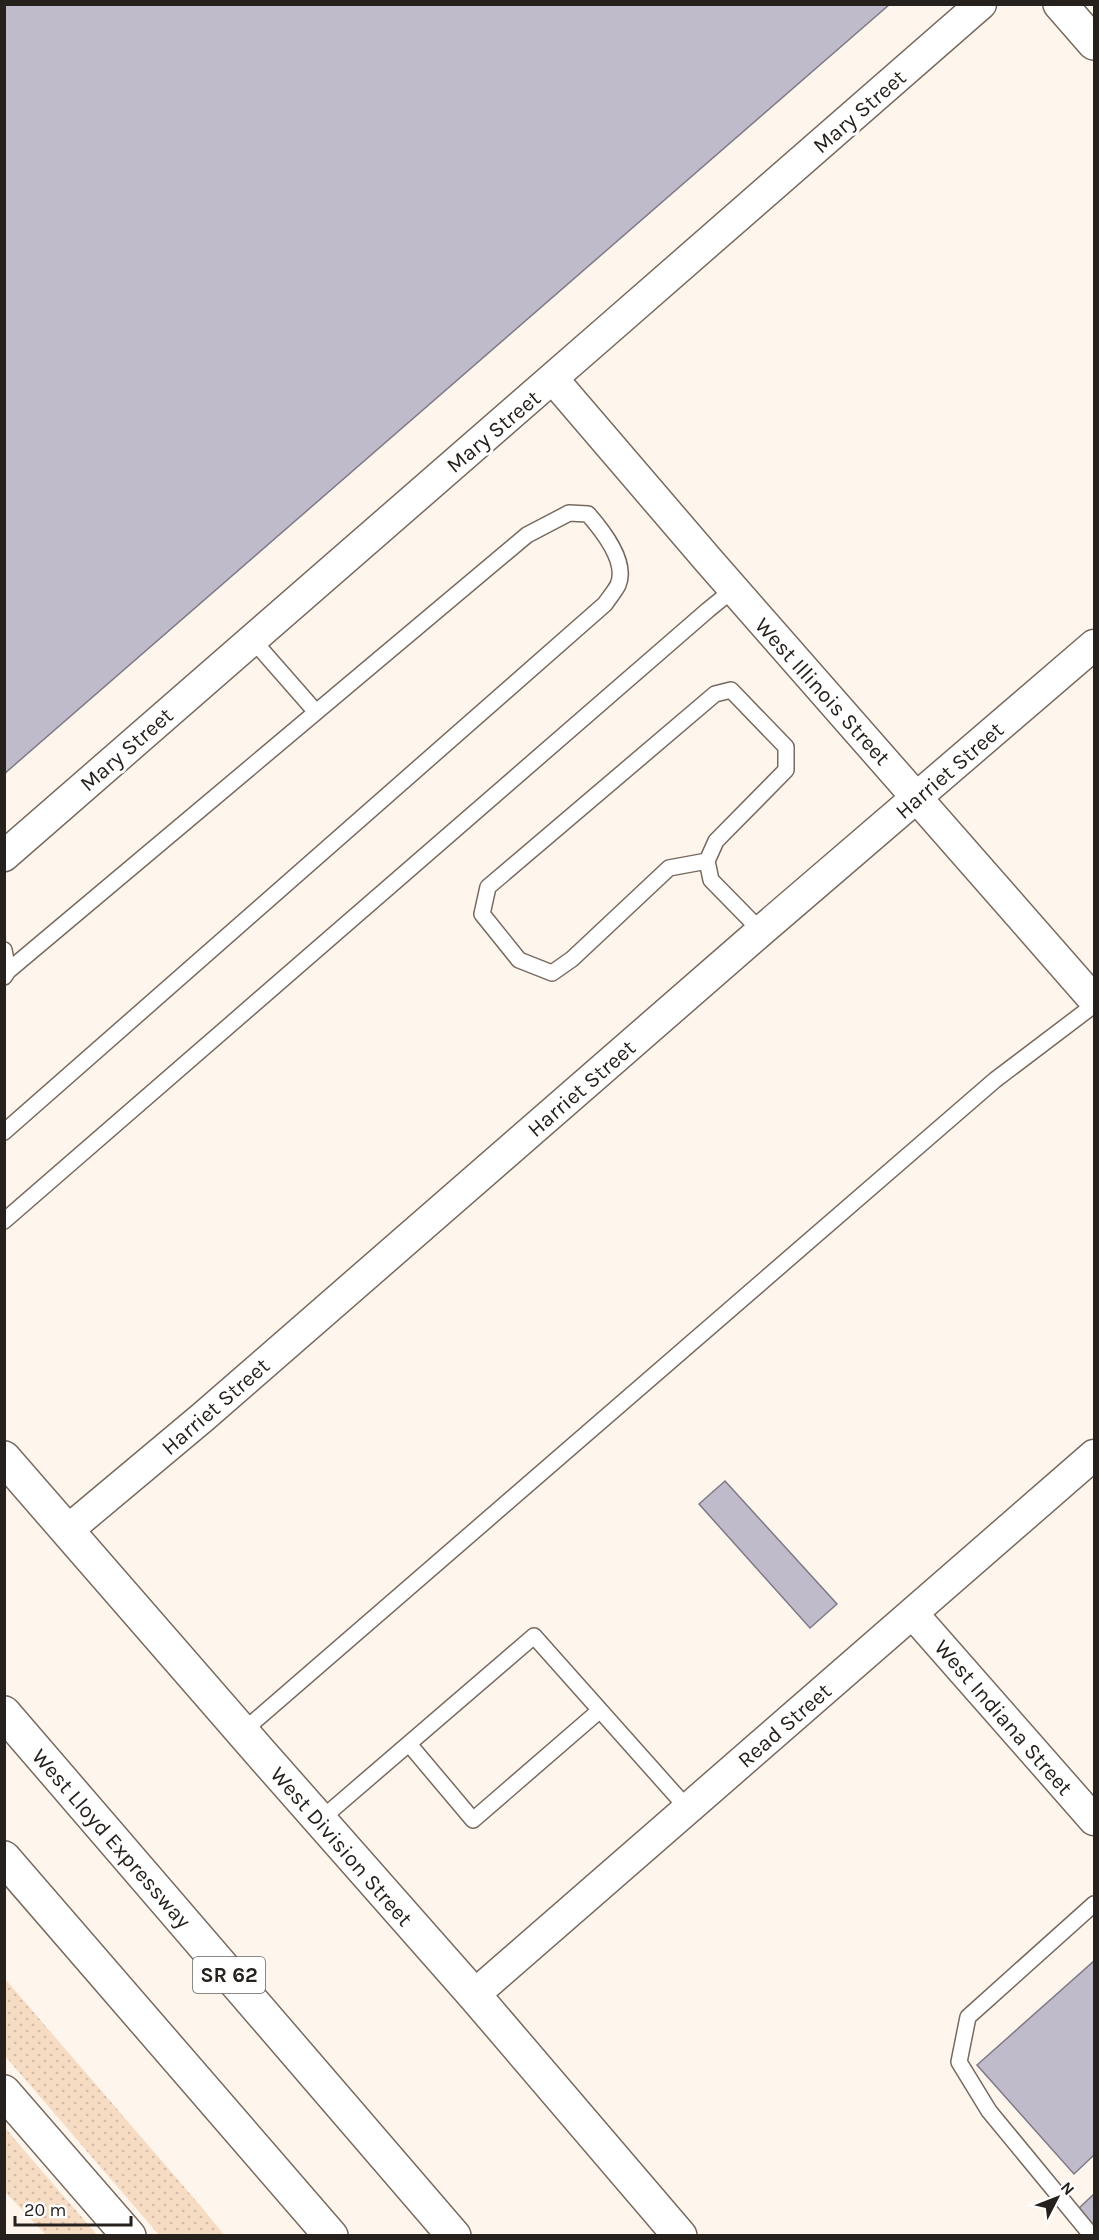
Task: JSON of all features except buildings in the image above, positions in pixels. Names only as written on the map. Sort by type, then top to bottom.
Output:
[{"type":"main road","points":[[1060,4],[1095,43]]},
{"type":"main road","name":"West Division Street","points":[[4,1458],[474,1995],[680,2235]]},
{"type":"main road","name":"West Lloyd Expressway","points":[[4,1713],[454,2235]]},
{"type":"main road","points":[[4,1858],[331,2235]]},
{"type":"main road","points":[[4,2092],[129,2235]]},
{"type":"main road","points":[[275,2171],[309,2235]]},
{"type":"street","name":"Mary Street","points":[[4,856],[554,379],[981,4]]},
{"type":"street","name":"West Illinois Street","points":[[554,379],[736,592],[1095,1003]]},
{"type":"street","name":"Harriet Street","points":[[68,1530],[203,1417],[761,931],[1095,645]]},
{"type":"street","name":"Read Street","points":[[474,1995],[1095,1455]]},
{"type":"street","name":"West Indiana Street","points":[[913,1614],[1095,1820]]},
{"type":"lane","points":[[4,1132],[605,604],[619,583],[619,563],[605,534],[588,514],[569,513],[527,535],[6,974]]},
{"type":"lane","points":[[4,1221],[708,610],[724,597],[736,592]]},
{"type":"lane","points":[[252,639],[316,712]]},
{"type":"lane","points":[[707,861],[669,868],[572,959],[552,974],[519,960],[482,914],[488,887],[715,694],[732,690],[786,747],[786,770],[716,841],[707,861],[711,880],[761,931]]},
{"type":"lane","points":[[4,950],[6,974]]},
{"type":"lane","points":[[242,1732],[986,1088],[1095,1003]]},
{"type":"lane","points":[[320,1820],[534,1636],[688,1809]]},
{"type":"lane","points":[[409,1744],[473,1820],[599,1711]]},
{"type":"lane","points":[[1092,2235],[989,2111],[959,2062],[968,2017],[1095,1904]]},
{"type":"shaded area","points":[[5,1979],[224,2235],[159,2235],[5,2056]]},
{"type":"shaded area","points":[[4,2128],[97,2235],[46,2235],[5,2192]]}]
